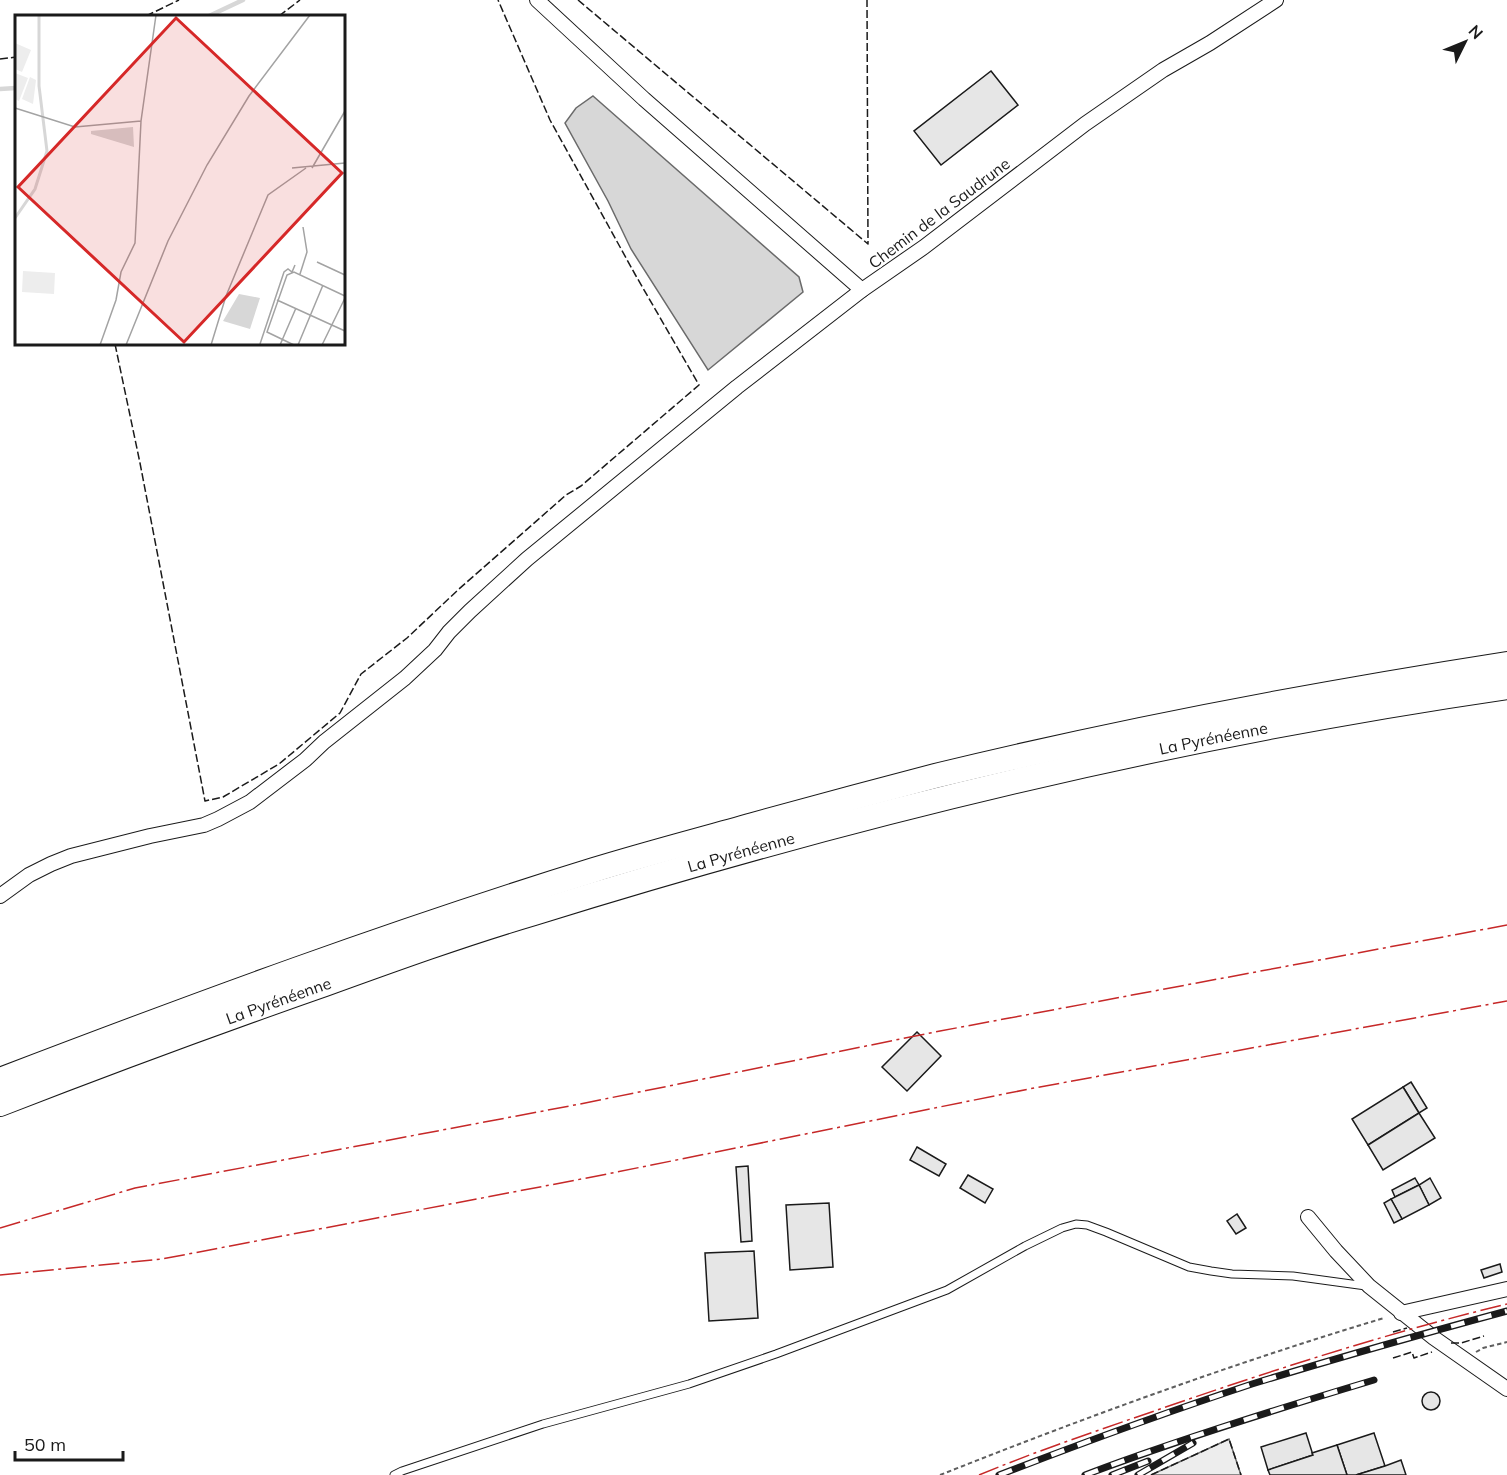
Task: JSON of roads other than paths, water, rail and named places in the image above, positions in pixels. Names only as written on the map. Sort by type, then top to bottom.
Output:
[{"type":"highway","name":"La Pyrénéenne","points":[[0,1080],[203,1003],[404,932],[664,849],[937,776],[1057,748],[1317,695],[1507,664]]},
{"type":"highway","name":"La Pyrénéenne","points":[[0,1104],[212,1024],[410,953],[720,857],[924,802],[1168,747],[1322,717],[1507,687]]},
{"type":"street","name":"Chemin de la Saudrune","points":[[537,0],[644,99],[862,290],[924,247],[1085,124],[1163,70],[1276,0]]},
{"type":"street","points":[[0,896],[29,875],[71,856],[204,825],[250,802],[405,678],[435,650],[470,611],[536,552],[737,387],[862,290]]},
{"type":"street","points":[[1308,1217],[1369,1286],[1401,1313],[1507,1389]]},
{"type":"street","points":[[1401,1313],[1507,1289]]},
{"type":"lane","points":[[394,1475],[543,1424],[689,1384],[776,1354],[947,1290],[1025,1246],[1062,1228],[1076,1224],[1087,1225],[1106,1232],[1189,1267],[1232,1274],[1293,1276],[1369,1286]]},
{"type":"waterway","points":[[211,15],[243,0]]},
{"type":"waterway","points":[[0,89],[15,88]]},
{"type":"railway","points":[[999,1475],[1252,1384],[1507,1311]]},
{"type":"railway","points":[[1085,1475],[1229,1425],[1374,1380]]},
{"type":"railway","points":[[1138,1475],[1193,1443]]},
{"type":"railway","points":[[1112,1475],[1148,1461]]}]
